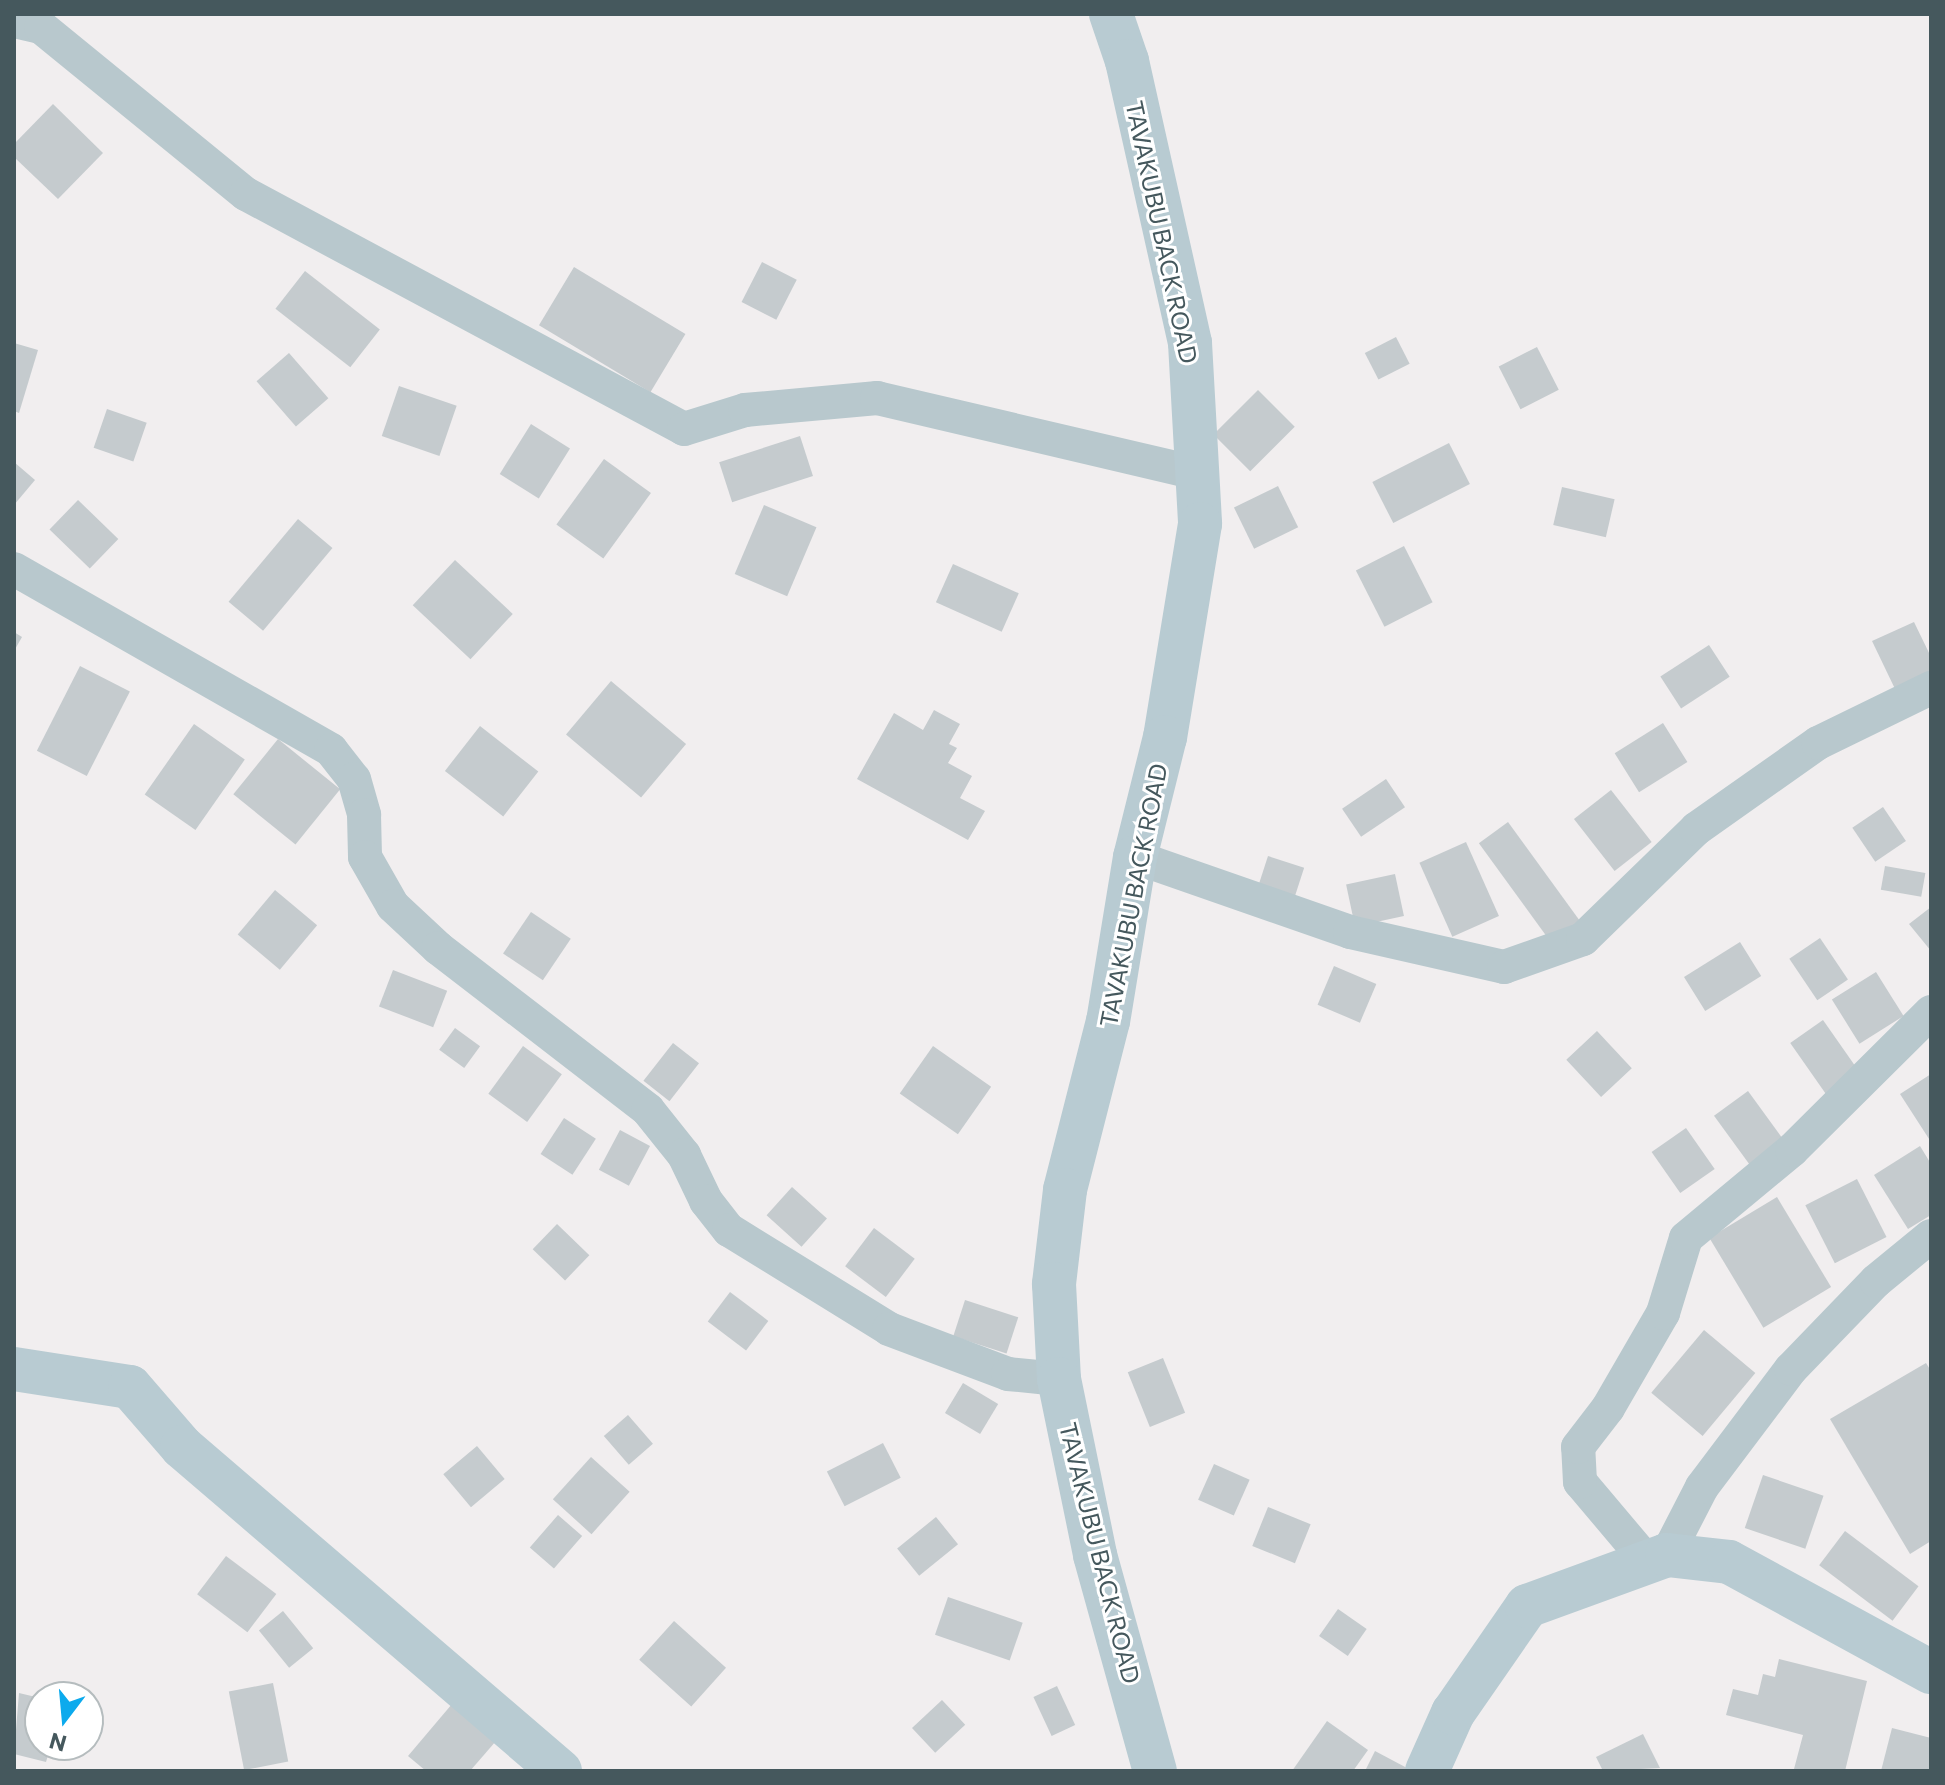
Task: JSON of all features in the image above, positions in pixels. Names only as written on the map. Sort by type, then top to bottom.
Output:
[{"type":"street","name":"TAVAKUBU BACK ROAD","points":[[1111,14],[1127,61],[1190,343],[1200,524],[1165,737],[1135,857],[1108,1021],[1065,1190],[1054,1284],[1059,1379],[1095,1555],[1155,1771]]},
{"type":"street","points":[[14,21],[41,27],[246,194],[684,429],[745,410],[877,398],[1197,473]]},
{"type":"street","points":[[14,569],[331,750],[354,779],[364,815],[365,857],[393,906],[438,948],[648,1110],[684,1155],[706,1201],[729,1230],[889,1329],[1008,1374],[1059,1379]]},
{"type":"street","points":[[1135,857],[1350,932],[1504,967],[1583,939],[1696,829],[1818,743],[1931,688]]},
{"type":"street","points":[[1656,1557],[1580,1482],[1578,1447],[1608,1408],[1663,1313],[1686,1238],[1792,1150],[1931,1012]]},
{"type":"street","points":[[1656,1557],[1702,1487],[1791,1369],[1876,1281],[1931,1236]]},
{"type":"street","points":[[14,1369],[130,1387],[182,1447],[560,1771]]},
{"type":"street","points":[[1427,1771],[1453,1713],[1527,1606],[1656,1557],[1729,1562],[1931,1672]]},
{"type":"building","points":[[53,104],[103,153],[58,199],[14,157],[14,144]]},
{"type":"building","points":[[762,262],[797,280],[776,320],[742,302]]},
{"type":"building","points":[[574,267],[685,334],[650,392],[539,325]]},
{"type":"building","points":[[305,271],[380,329],[350,367],[275,309]]},
{"type":"building","points":[[1396,337],[1410,364],[1378,380],[1365,353]]},
{"type":"building","points":[[14,343],[38,350],[19,413],[14,411]]},
{"type":"building","points":[[1537,347],[1559,390],[1520,409],[1499,367]]},
{"type":"building","points":[[289,353],[328,398],[296,426],[257,381]]},
{"type":"building","points":[[399,386],[457,406],[439,456],[382,436]]},
{"type":"building","points":[[1258,390],[1295,427],[1250,471],[1213,435]]},
{"type":"building","points":[[107,409],[147,423],[133,461],[94,448]]},
{"type":"building","points":[[531,424],[570,448],[539,498],[500,474]]},
{"type":"building","points":[[800,436],[813,476],[732,502],[719,462]]},
{"type":"building","points":[[1449,443],[1470,484],[1393,523],[1372,482]]},
{"type":"building","points":[[604,459],[651,493],[603,559],[556,525]]},
{"type":"building","points":[[14,462],[35,480],[14,505]]},
{"type":"building","points":[[1278,486],[1298,527],[1254,549],[1234,507]]},
{"type":"building","points":[[1562,487],[1615,499],[1606,537],[1553,525]]},
{"type":"building","points":[[78,500],[118,539],[90,568],[50,529]]},
{"type":"building","points":[[764,505],[816,527],[787,596],[735,574]]},
{"type":"building","points":[[298,519],[332,548],[263,631],[229,602]]},
{"type":"building","points":[[1404,546],[1433,602],[1384,627],[1356,571]]},
{"type":"building","points":[[455,560],[513,614],[470,659],[413,605]]},
{"type":"building","points":[[953,564],[1019,593],[1002,632],[936,602]]},
{"type":"building","points":[[1914,622],[1931,657],[1931,675],[1896,691],[1872,641]]},
{"type":"building","points":[[14,632],[22,637],[14,651]]},
{"type":"building","points":[[1709,645],[1730,677],[1681,708],[1660,677]]},
{"type":"building","points":[[80,666],[130,691],[87,776],[37,751]]},
{"type":"building","points":[[611,681],[686,744],[641,798],[566,735]]},
{"type":"building","points":[[934,710],[960,724],[949,744],[957,748],[948,763],[972,776],[960,798],[985,811],[968,840],[857,779],[894,713],[923,730]]},
{"type":"building","points":[[1663,723],[1687,762],[1639,792],[1615,753]]},
{"type":"building","points":[[194,724],[245,760],[195,830],[145,794]]},
{"type":"building","points":[[480,726],[538,772],[503,816],[445,771]]},
{"type":"building","points":[[278,739],[340,789],[295,845],[233,794]]},
{"type":"building","points":[[1386,779],[1405,807],[1361,837],[1342,809]]},
{"type":"building","points":[[1611,790],[1652,842],[1615,871],[1574,819]]},
{"type":"building","points":[[1883,807],[1906,841],[1875,862],[1852,828]]},
{"type":"building","points":[[1508,822],[1583,926],[1554,947],[1479,843]]},
{"type":"building","points":[[1466,842],[1499,916],[1452,937],[1419,863]]},
{"type":"building","points":[[1268,856],[1304,868],[1294,898],[1258,886]]},
{"type":"building","points":[[1885,866],[1925,873],[1921,897],[1881,890]]},
{"type":"building","points":[[1395,874],[1404,916],[1355,926],[1346,884]]},
{"type":"building","points":[[275,890],[317,925],[280,970],[238,934]]},
{"type":"building","points":[[1931,907],[1931,951],[1909,924]]},
{"type":"building","points":[[531,912],[571,939],[543,980],[503,953]]},
{"type":"building","points":[[1820,938],[1848,979],[1817,1000],[1789,959]]},
{"type":"building","points":[[1740,942],[1761,976],[1705,1011],[1684,977]]},
{"type":"building","points":[[1334,966],[1376,984],[1360,1023],[1318,1005]]},
{"type":"building","points":[[393,970],[447,991],[433,1027],[379,1006]]},
{"type":"building","points":[[1876,972],[1904,1016],[1859,1044],[1832,1000]]},
{"type":"building","points":[[1823,1020],[1862,1076],[1829,1099],[1790,1043]]},
{"type":"building","points":[[455,1028],[480,1046],[464,1068],[439,1050]]},
{"type":"building","points":[[1597,1031],[1632,1068],[1601,1097],[1566,1060]]},
{"type":"building","points":[[673,1043],[699,1063],[669,1101],[643,1081]]},
{"type":"building","points":[[523,1046],[562,1074],[527,1122],[488,1094]]},
{"type":"building","points":[[933,1046],[991,1087],[958,1134],[900,1094]]},
{"type":"building","points":[[1931,1074],[1931,1142],[1900,1094]]},
{"type":"building","points":[[1748,1091],[1787,1144],[1753,1169],[1714,1116]]},
{"type":"building","points":[[564,1118],[596,1139],[572,1175],[541,1154]]},
{"type":"building","points":[[1686,1128],[1715,1169],[1680,1193],[1652,1152]]},
{"type":"building","points":[[620,1130],[650,1146],[629,1186],[599,1170]]},
{"type":"building","points":[[1920,1146],[1931,1164],[1931,1215],[1908,1229],[1874,1175]]},
{"type":"building","points":[[1857,1179],[1887,1237],[1835,1263],[1805,1205]]},
{"type":"building","points":[[792,1187],[827,1218],[802,1247],[767,1215]]},
{"type":"building","points":[[1777,1197],[1831,1287],[1763,1328],[1709,1238]]},
{"type":"building","points":[[557,1224],[589,1255],[565,1280],[533,1249]]},
{"type":"building","points":[[874,1228],[915,1259],[886,1297],[845,1266]]},
{"type":"building","points":[[730,1292],[768,1321],[746,1350],[708,1322]]},
{"type":"building","points":[[965,1300],[1018,1317],[1007,1353],[953,1336]]},
{"type":"building","points":[[1704,1330],[1755,1373],[1703,1436],[1651,1393]]},
{"type":"building","points":[[1163,1358],[1185,1413],[1150,1427],[1128,1372]]},
{"type":"building","points":[[1926,1363],[1931,1371],[1931,1541],[1910,1554],[1830,1419]]},
{"type":"building","points":[[963,1383],[998,1404],[980,1434],[945,1413]]},
{"type":"building","points":[[628,1415],[653,1444],[629,1465],[604,1436]]},
{"type":"building","points":[[883,1443],[901,1478],[845,1506],[827,1472]]},
{"type":"building","points":[[477,1446],[505,1479],[471,1507],[443,1474]]},
{"type":"building","points":[[591,1457],[630,1492],[592,1534],[553,1499]]},
{"type":"building","points":[[1214,1464],[1250,1480],[1234,1515],[1198,1500]]},
{"type":"building","points":[[1763,1475],[1824,1496],[1805,1549],[1745,1528]]},
{"type":"building","points":[[1268,1507],[1311,1524],[1295,1563],[1252,1546]]},
{"type":"building","points":[[558,1515],[582,1536],[554,1568],[530,1547]]},
{"type":"building","points":[[936,1517],[958,1544],[919,1576],[897,1548]]},
{"type":"building","points":[[1845,1531],[1918,1586],[1893,1621],[1819,1565]]},
{"type":"building","points":[[226,1556],[276,1594],[247,1632],[197,1594]]},
{"type":"building","points":[[948,1597],[1023,1623],[1010,1661],[935,1635]]},
{"type":"building","points":[[1338,1609],[1367,1629],[1348,1656],[1319,1636]]},
{"type":"building","points":[[283,1611],[313,1648],[289,1668],[259,1631]]},
{"type":"building","points":[[674,1621],[726,1668],[691,1706],[639,1660]]},
{"type":"building","points":[[1779,1659],[1867,1681],[1845,1771],[1794,1769],[1803,1735],[1726,1715],[1733,1689],[1758,1695],[1763,1674],[1775,1677]]},
{"type":"building","points":[[273,1683],[288,1762],[244,1770],[229,1692]]},
{"type":"building","points":[[1057,1686],[1075,1725],[1052,1736],[1033,1697]]},
{"type":"building","points":[[19,1693],[24,1694],[24,1756],[14,1754]]},
{"type":"building","points":[[942,1700],[965,1725],[935,1753],[912,1728]]},
{"type":"building","points":[[452,1704],[496,1741],[470,1771],[426,1771],[408,1756]]},
{"type":"building","points":[[1327,1721],[1368,1750],[1353,1771],[1292,1771]]},
{"type":"building","points":[[1892,1728],[1931,1738],[1931,1771],[1881,1771]]},
{"type":"building","points":[[1643,1734],[1660,1768],[1603,1771],[1596,1757]]},
{"type":"building","points":[[1375,1751],[1407,1768],[1406,1771],[1365,1771]]}]
